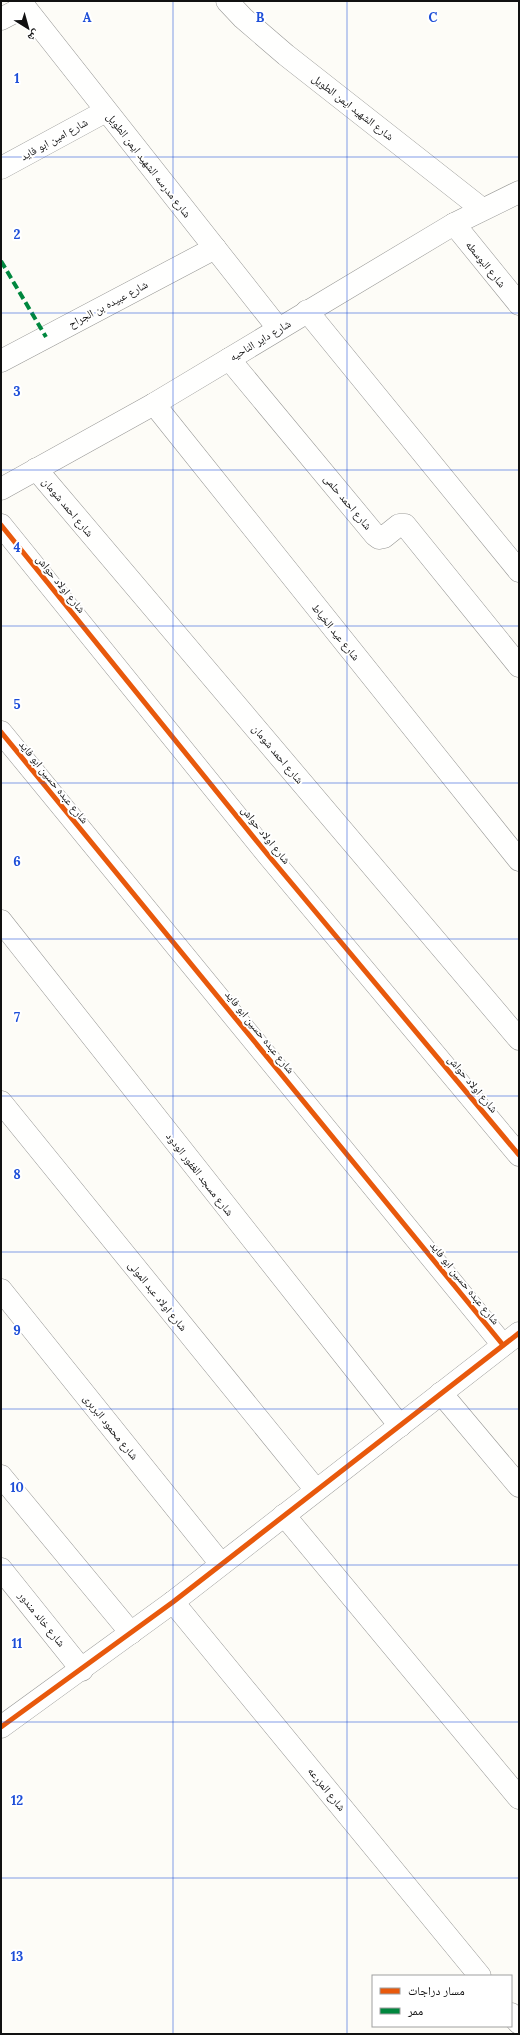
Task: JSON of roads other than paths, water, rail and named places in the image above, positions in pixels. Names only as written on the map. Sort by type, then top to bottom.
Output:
[{"type":"street","name":"شارع الشهيد ايمن الطويل","points":[[227,1],[286,55],[482,209]]},
{"type":"street","points":[[1,19],[22,4]]},
{"type":"street","name":"شارع مدرسه الشهيد ايمن الطويل","points":[[22,4],[278,328]]},
{"type":"street","name":"شارع امين ابو فايد","points":[[1,168],[106,111]]},
{"type":"street","name":"شارع داير الناحيه","points":[[1,489],[154,404],[278,328],[454,224],[519,192]]},
{"type":"street","name":"شارع البوسطه","points":[[454,224],[519,304]]},
{"type":"street","name":"شارع عبيده بن الجراح","points":[[1,361],[215,248]]},
{"type":"street","points":[[307,311],[519,571]]},
{"type":"street","name":"شارع احمد حلمى","points":[[229,359],[375,535],[380,538],[384,537],[399,525],[405,526],[519,666]]},
{"type":"street","name":"شارع عيد الخياط","points":[[154,404],[519,860]]},
{"type":"street","name":"شارع احمد شومان","points":[[36,469],[519,1039]]},
{"type":"street","name":"شارع اولاد حواش","points":[[1,525],[268,855],[519,1155]]},
{"type":"street","name":"شارع عبده حسين ابو فايد","points":[[1,732],[511,1339]]},
{"type":"street","name":"شارع مسجد الغفور الودود","points":[[1,921],[400,1426]]},
{"type":"street","name":"شارع اولاد عبد المولى","points":[[1,1102],[316,1490]]},
{"type":"street","name":"شارع محمود البربرى","points":[[1,1290],[221,1564]]},
{"type":"street","points":[[1,1727],[82,1670],[173,1602],[511,1339]]},
{"type":"street","points":[[441,1393],[519,1486]]},
{"type":"street","points":[[1,1476],[131,1633]]},
{"type":"street","points":[[284,1515],[519,1798]]},
{"type":"street","name":"شارع خالد مندور","points":[[1,1569],[82,1670]]},
{"type":"street","name":"شارع المزرعه","points":[[173,1602],[479,1975]]},
{"type":"street","points":[[512,2015],[519,2023]]}]
